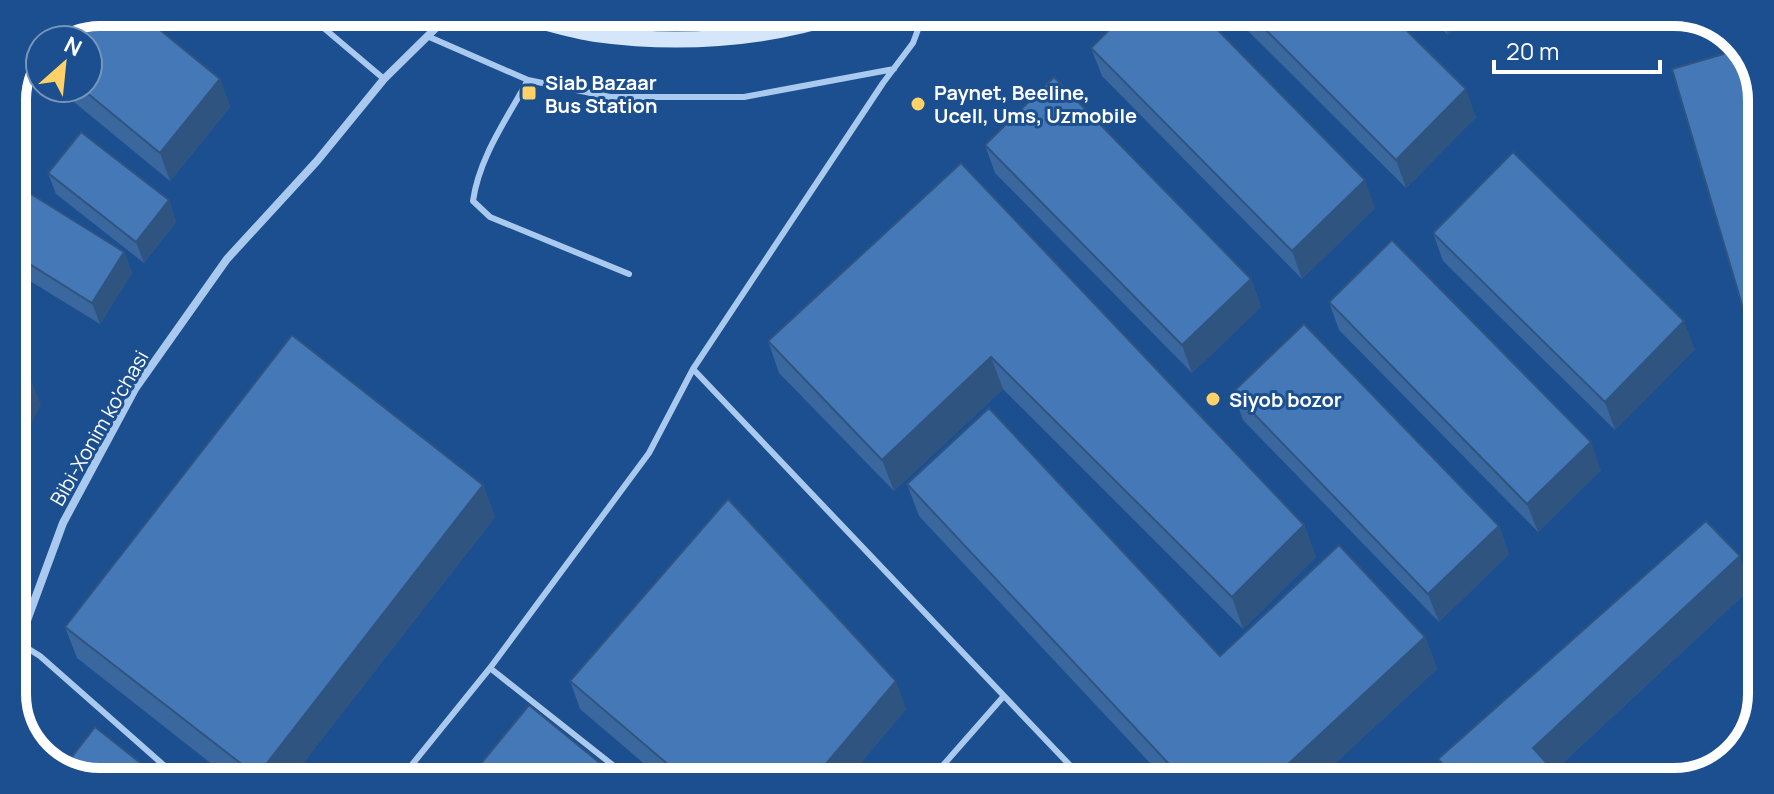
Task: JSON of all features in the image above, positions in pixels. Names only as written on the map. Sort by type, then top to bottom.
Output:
[{"type":"main road","points":[[561,26],[594,34],[657,39],[720,38],[800,26]]},
{"type":"street","name":"Bibi-Xonim ko'chasi","points":[[26,624],[63,523],[135,389],[227,259],[317,161],[384,79],[437,26]]},
{"type":"lane","points":[[321,26],[384,79]]},
{"type":"lane","points":[[409,768],[490,668],[649,453],[693,369],[913,43],[919,26]]},
{"type":"lane","points":[[427,36],[528,80],[610,97],[744,97],[894,69]]},
{"type":"lane","points":[[528,80],[487,155],[476,180],[473,201],[490,217],[629,274]]},
{"type":"lane","points":[[693,369],[1072,768]]},
{"type":"lane","points":[[26,647],[40,656],[167,768]]},
{"type":"lane","points":[[490,668],[616,768]]},
{"type":"lane","points":[[941,768],[1003,697]]},
{"type":"building","points":[[104,26],[155,26],[220,79],[160,153],[100,104],[104,104]]},
{"type":"building","points":[[1113,26],[1214,26],[1365,180],[1292,251],[1091,48]]},
{"type":"building","points":[[1262,26],[1402,26],[1466,89],[1396,160]]},
{"type":"building","points":[[1731,52],[1747,86],[1748,325],[1672,69]]},
{"type":"building","points":[[1054,77],[1251,279],[1182,345],[985,145]]},
{"type":"building","points":[[81,132],[169,200],[136,242],[48,173]]},
{"type":"building","points":[[1513,152],[1684,321],[1605,402],[1433,233]]},
{"type":"building","points":[[961,163],[1304,525],[1232,597],[991,357],[882,460],[768,341]]},
{"type":"building","points":[[31,194],[124,252],[92,303],[26,262],[26,202]]},
{"type":"building","points":[[1392,240],[1591,442],[1527,504],[1329,302]]},
{"type":"building","points":[[1304,324],[1499,526],[1428,594],[1233,392]]},
{"type":"building","points":[[292,335],[483,485],[263,768],[247,768],[65,627]]},
{"type":"building","points":[[989,408],[1220,656],[1339,545],[1425,637],[1284,768],[1173,768],[907,484]]},
{"type":"building","points":[[728,499],[896,681],[822,768],[672,768],[570,681]]},
{"type":"building","points":[[1706,521],[1740,556],[1533,748],[1551,768],[1446,768],[1438,759]]},
{"type":"building","points":[[529,705],[606,768],[477,768]]},
{"type":"building","points":[[95,727],[147,768],[86,767],[69,761]]},
{"type":"place","name":"Siab Bazaar Bus Station","points":[[529,93]]},
{"type":"place","name":"Paynet, Beeline, Ucell, Ums, Uzmobile","points":[[918,104]]},
{"type":"place","name":"Siyob bozor","points":[[1213,399]]}]
